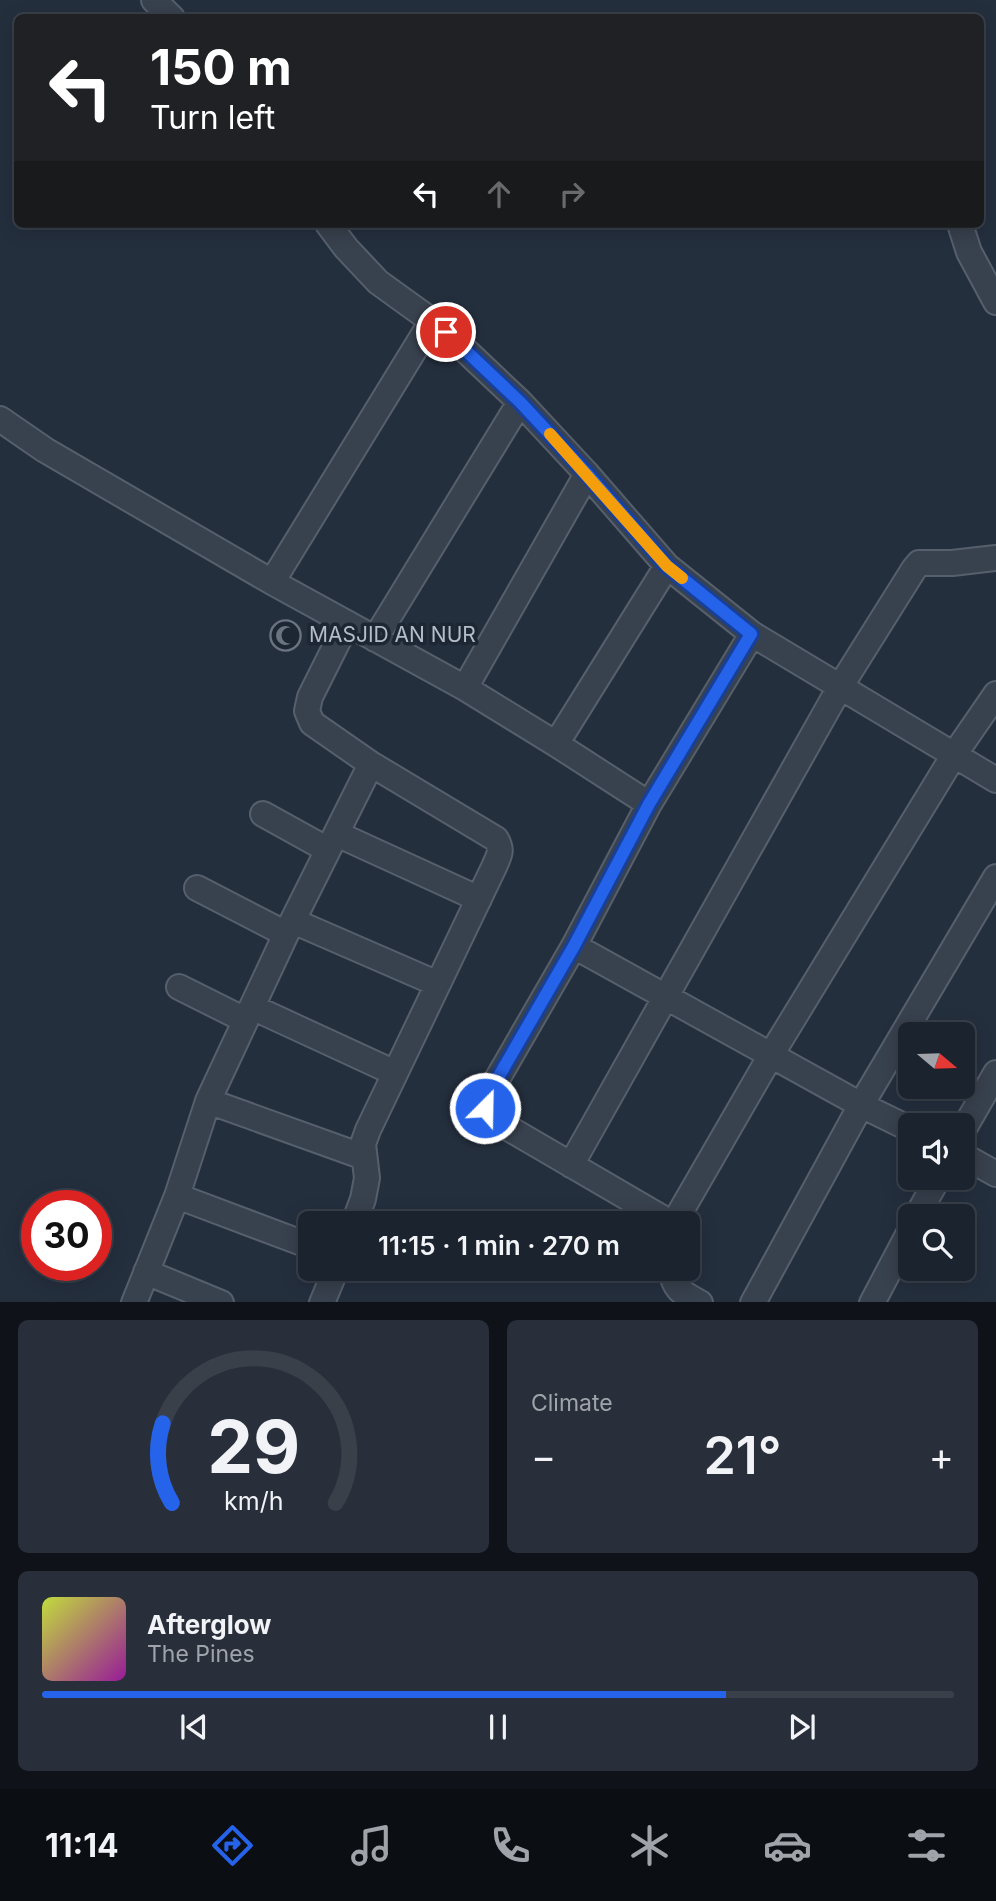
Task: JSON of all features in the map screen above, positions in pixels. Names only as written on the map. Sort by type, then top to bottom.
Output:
[{"type":"street","points":[[154,0],[168,14]]},
{"type":"street","points":[[331,228],[379,282],[446,332],[520,402],[667,566],[751,634],[996,780]]},
{"type":"street","points":[[961,228],[969,252],[996,302]]},
{"type":"street","points":[[272,582],[432,321]]},
{"type":"street","points":[[376,639],[520,402]]},
{"type":"street","points":[[0,419],[45,450],[272,582],[465,688],[649,804]]},
{"type":"street","points":[[465,688],[587,474]]},
{"type":"street","points":[[571,1166],[840,687],[914,569],[919,563],[953,563],[996,558]]},
{"type":"street","points":[[556,744],[667,566]]},
{"type":"street","points":[[347,623],[310,697],[307,711],[312,723],[371,764],[496,839],[501,847],[479,899],[368,1130],[363,1144],[367,1178],[358,1211]]},
{"type":"street","points":[[652,1211],[491,1118],[485,1108],[488,1095],[574,946],[649,804],[751,634]]},
{"type":"street","points":[[680,1211],[771,1055],[954,755],[996,694]]},
{"type":"street","points":[[134,1302],[177,1196],[208,1101],[371,764]]},
{"type":"street","points":[[263,814],[479,899]]},
{"type":"street","points":[[754,1302],[861,1105],[996,877]]},
{"type":"street","points":[[197,888],[290,928],[438,984]]},
{"type":"street","points":[[574,946],[898,1123]]},
{"type":"street","points":[[179,987],[395,1073]]},
{"type":"street","points":[[973,1113],[996,1073]]},
{"type":"street","points":[[208,1101],[364,1157]]},
{"type":"street","points":[[975,1162],[996,1174]]},
{"type":"street","points":[[177,1196],[298,1241]]},
{"type":"street","points":[[873,1302],[898,1253]]},
{"type":"street","points":[[146,1272],[219,1302]]},
{"type":"street","points":[[322,1302],[331,1281]]},
{"type":"street","points":[[674,1281],[678,1290],[698,1302]]},
{"type":"slow traffic","points":[[550,434],[667,566],[682,578]]},
{"type":"place","name":"MASJID AN NUR","points":[[286,635]]},
{"type":"route","points":[[446,332],[520,402],[667,566],[751,634],[649,804],[574,946],[488,1095],[485,1108]]}]
